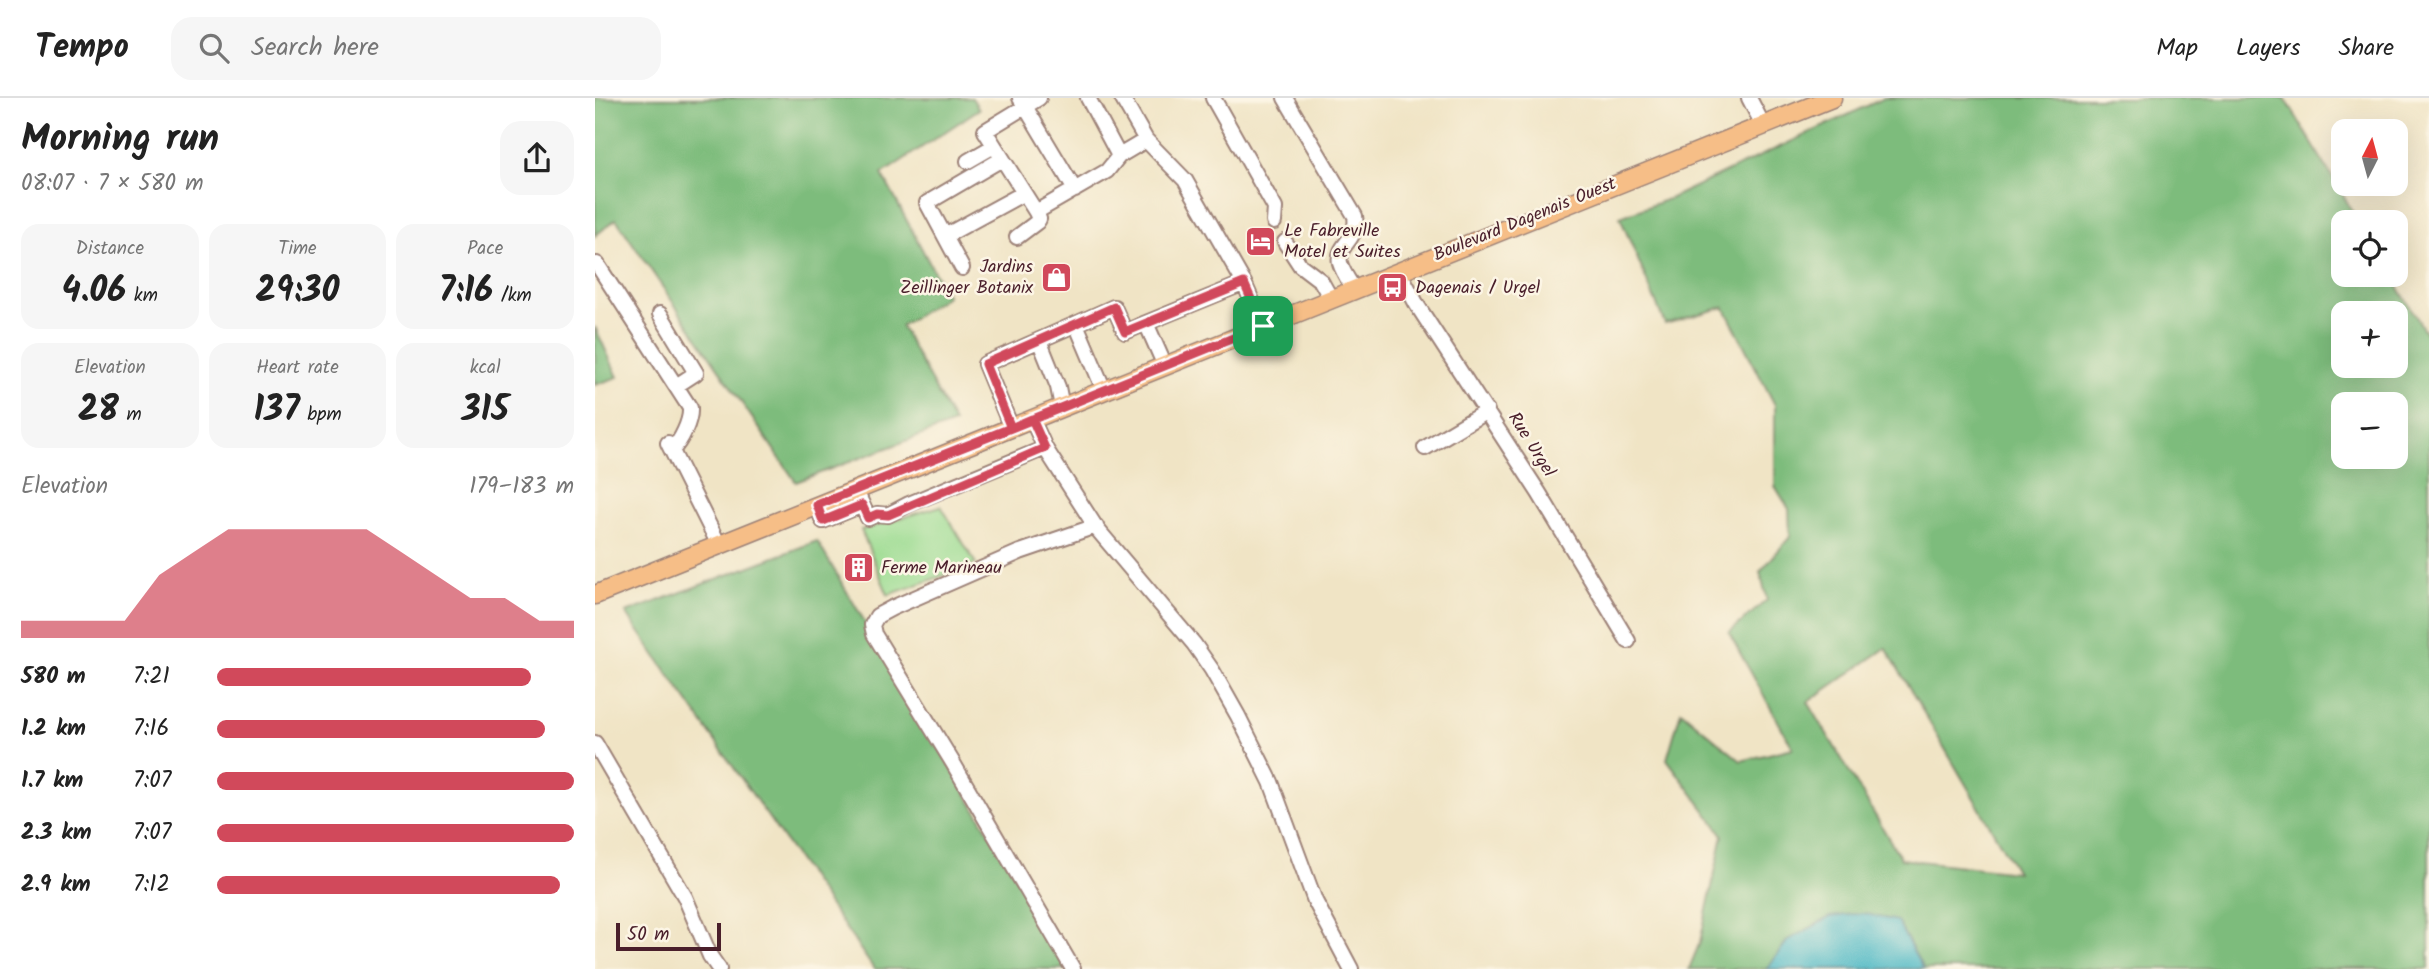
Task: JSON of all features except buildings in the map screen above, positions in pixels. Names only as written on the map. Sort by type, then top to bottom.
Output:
[{"type":"main road","name":"Boulevard Dagenais Ouest","points":[[595,595],[817,505],[859,497],[1032,419],[1832,98]]},
{"type":"street","points":[[1017,237],[1039,219],[985,131],[1022,103],[1039,98]]},
{"type":"street","points":[[1119,156],[1092,104],[1121,98],[1146,140],[1185,180],[1244,283],[1263,326]]},
{"type":"street","points":[[1213,98],[1275,208],[1274,222]]},
{"type":"street","points":[[1285,98],[1355,216],[1354,234],[1342,250],[1340,260],[1354,289]]},
{"type":"street","points":[[1749,98],[1763,125]]},
{"type":"street","points":[[1022,103],[1075,190]]},
{"type":"street","points":[[1036,212],[1107,171],[1119,156],[1146,140]]},
{"type":"street","points":[[968,161],[998,153]]},
{"type":"street","points":[[962,268],[927,203],[998,153]]},
{"type":"street","points":[[945,236],[1024,193]]},
{"type":"street","points":[[1285,242],[1300,265],[1321,281],[1331,299]]},
{"type":"street","points":[[597,264],[691,412],[681,436],[670,446],[719,545]]},
{"type":"street","name":"Rue Urgel","points":[[1399,271],[1417,305],[1487,411],[1628,641]]},
{"type":"street","points":[[1011,428],[985,364],[1114,307],[1125,332],[1244,283]]},
{"type":"street","points":[[660,314],[696,373],[676,386]]},
{"type":"street","points":[[1146,323],[1165,366]]},
{"type":"street","points":[[1076,324],[1104,390]]},
{"type":"street","points":[[1039,340],[1058,387],[1062,407]]},
{"type":"street","points":[[1425,448],[1487,411]]},
{"type":"street","points":[[1032,419],[1045,448],[1096,526],[1194,645],[1218,681],[1271,782],[1315,901],[1351,969]]},
{"type":"street","points":[[859,497],[868,518],[877,514],[888,515],[1045,448]]},
{"type":"street","points":[[1073,969],[960,774],[874,634],[872,625],[877,616],[892,608],[1010,556],[1096,526]]},
{"type":"street","points":[[595,743],[685,897],[710,956],[719,969]]},
{"type":"green space","points":[[595,98],[972,98],[979,109],[882,174],[947,296],[901,326],[954,423],[796,482],[616,219],[595,236]]},
{"type":"green space","points":[[1884,98],[2285,98],[2331,175],[2331,196],[2343,196],[2352,210],[2331,210],[2331,287],[2398,287],[2407,301],[2331,301],[2331,378],[2408,378],[2408,303],[2429,338],[2429,969],[1923,969],[1897,921],[1788,940],[1767,969],[1689,969],[1700,942],[1723,835],[1667,759],[1681,711],[1741,761],[1793,748],[1729,633],[1767,600],[1760,572],[1790,537],[1789,509],[1775,486],[1775,405],[1724,307],[1665,324],[1620,217],[1671,198]],"holes":[[[1886,648],[2017,872],[1901,859],[1808,702]]]},
{"type":"green space","points":[[595,327],[618,377],[595,385]]},
{"type":"green space","points":[[941,506],[976,564],[888,595],[861,530]]},
{"type":"green space","points":[[817,541],[1070,969],[874,969],[626,613]]},
{"type":"water","points":[[1862,913],[1897,921],[1923,969],[1767,969],[1788,940],[1830,917]]},
{"type":"place","name":"Le Fabreville Motel et Suites","points":[[1261,241]]},
{"type":"place","name":"Jardins Zeillinger Botanix","points":[[1056,277]]},
{"type":"place","name":"Dagenais / Urgel","points":[[1392,288]]},
{"type":"place","name":"Ferme Marineau","points":[[858,568]]},
{"type":"route","points":[[1263,326],[1032,419],[1011,428],[817,505],[823,521],[862,505],[868,518],[877,514],[888,515],[1045,448],[1032,419],[1011,428],[985,364],[1114,307],[1125,332],[1244,283],[1263,326]]}]
